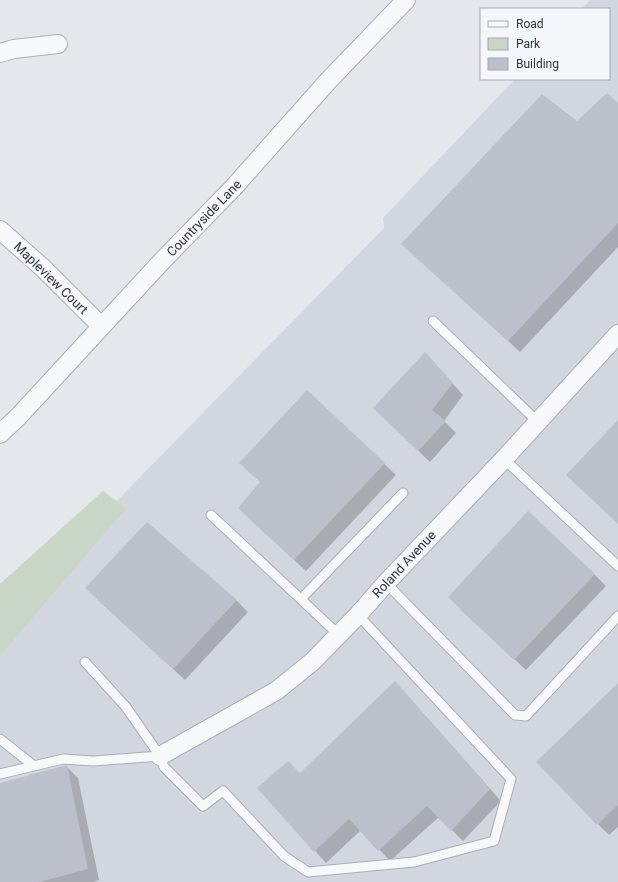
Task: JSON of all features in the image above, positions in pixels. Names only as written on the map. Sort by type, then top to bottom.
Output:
[{"type":"street","name":"Countryside Lane","points":[[0,434],[18,417],[101,326],[233,188],[328,81],[406,0]]},
{"type":"street","points":[[0,53],[14,49],[58,44]]},
{"type":"street","name":"Mapleview Court","points":[[0,230],[43,268],[101,326]]},
{"type":"street","name":"Roland Avenue","points":[[160,756],[276,691],[312,662],[504,459],[618,334]]},
{"type":"lane","points":[[433,321],[538,422]]},
{"type":"lane","points":[[504,459],[618,566]]},
{"type":"lane","points":[[301,599],[403,493]]},
{"type":"lane","points":[[211,514],[339,635]]},
{"type":"lane","points":[[386,583],[515,715],[526,716],[618,616]]},
{"type":"lane","points":[[85,662],[126,707],[160,756],[164,766],[203,806],[223,791],[284,856],[308,872],[414,862],[494,841],[511,779],[358,615]]},
{"type":"lane","points":[[0,739],[34,766]]},
{"type":"lane","points":[[0,774],[63,759],[93,761],[160,756]]},
{"type":"shaded area","points":[[590,0],[618,0],[618,882],[0,882],[0,620],[384,228],[383,218],[514,80],[610,80],[610,8],[582,8]]},
{"type":"green space","points":[[103,491],[126,508],[0,656],[0,584]]},
{"type":"building","points":[[607,93],[618,103],[618,223],[508,341],[401,244],[542,94],[577,121]]},
{"type":"building","points":[[425,352],[453,383],[432,410],[446,421],[418,451],[373,408]]},
{"type":"building","points":[[307,390],[385,463],[294,560],[238,508],[260,482],[239,463]]},
{"type":"building","points":[[618,420],[618,524],[566,475]]},
{"type":"building","points":[[528,511],[595,574],[514,660],[448,597]]},
{"type":"building","points":[[147,522],[237,600],[173,669],[85,588]]},
{"type":"building","points":[[395,681],[490,789],[451,831],[427,806],[378,851],[349,819],[314,852],[257,788],[288,761],[300,773]]},
{"type":"building","points":[[618,683],[618,805],[597,825],[536,762]]},
{"type":"building","points":[[67,765],[88,869],[39,882],[0,882],[0,783]]}]
